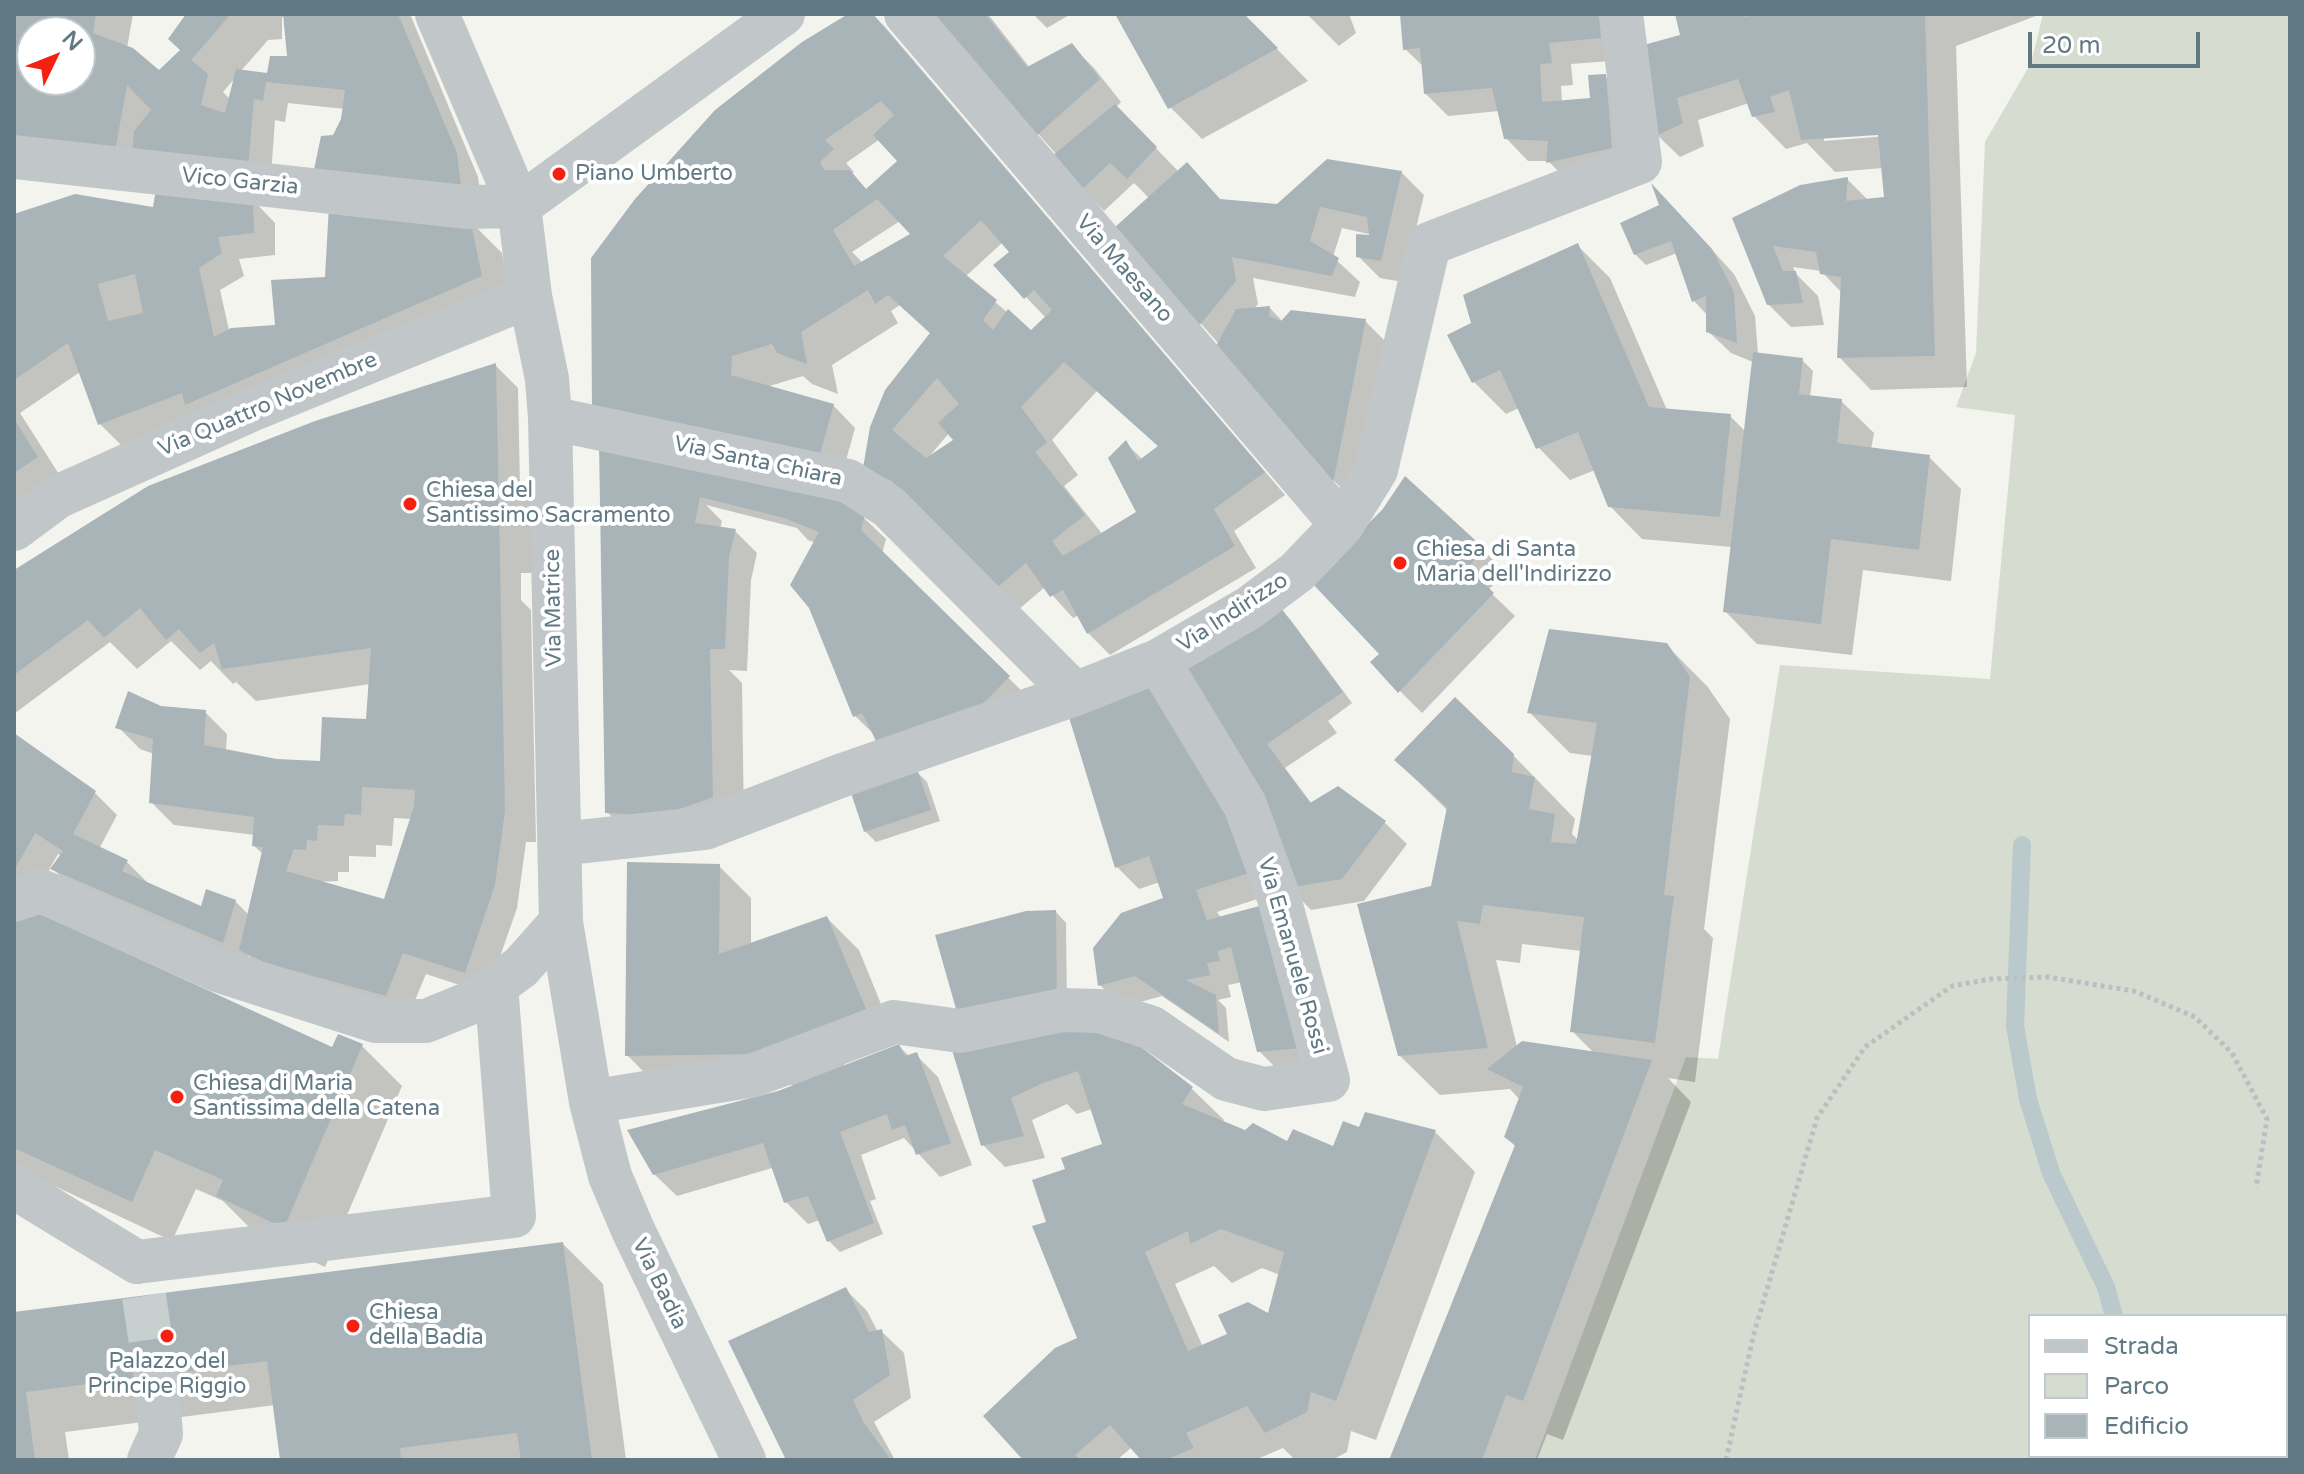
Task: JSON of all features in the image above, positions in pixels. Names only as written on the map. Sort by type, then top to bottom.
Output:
[{"type":"street","name":"Via Matrice","points":[[437,14],[519,206],[530,296],[547,379],[561,922],[591,1102]]},
{"type":"street","points":[[519,206],[783,14]]},
{"type":"street","name":"Via Maesano","points":[[906,14],[1342,525]]},
{"type":"street","name":"Via Indirizzo","points":[[560,844],[705,828],[840,776],[1075,694],[1158,661],[1249,608],[1297,572],[1342,525],[1376,470],[1429,244],[1640,162],[1621,14]]},
{"type":"street","name":"Vico Garzia","points":[[14,157],[466,207],[519,206]]},
{"type":"street","name":"Via Quattro Novembre","points":[[14,529],[57,497],[237,416],[530,296]]},
{"type":"street","name":"Via Santa Chiara","points":[[550,418],[848,481],[889,507],[1075,694]]},
{"type":"street","name":"Via Emanuele Rossi","points":[[591,1102],[754,1075],[894,1022],[960,1031],[1062,1010],[1100,1011],[1152,1028],[1226,1079],[1264,1089],[1328,1080],[1279,898],[1245,805],[1158,661]]},
{"type":"street","points":[[14,900],[41,891],[217,970],[376,1021],[426,1021],[475,1001],[521,967],[561,922]]},
{"type":"street","points":[[14,1187],[140,1279],[514,1216],[496,985]]},
{"type":"street","name":"Via Badia","points":[[591,1102],[610,1176],[633,1230],[744,1460]]},
{"type":"street","points":[[149,1460],[161,1434],[156,1376]]},
{"type":"path","points":[[1726,1460],[1753,1337],[1817,1118],[1865,1047],[1952,986],[1991,979],[2048,977],[2134,991],[2195,1017],[2232,1053],[2267,1119],[2256,1188]]},
{"type":"green space","points":[[2043,14],[2290,14],[2290,1460],[1535,1460],[1686,1057],[1718,1059],[1780,665],[1990,679],[2015,415],[1956,407],[1976,353],[1985,142],[2031,63]]},
{"type":"building","points":[[14,14],[96,14],[16,16],[16,96],[96,96],[96,34],[133,48],[159,70],[180,50],[168,39],[186,14],[231,14],[191,60],[208,74],[201,105],[225,113],[236,69],[267,73],[270,56],[287,56],[283,14],[398,14],[457,153],[462,195],[312,179],[321,136],[333,135],[341,119],[345,90],[266,82],[263,101],[254,99],[248,168],[132,157],[134,131],[151,110],[127,85],[114,157],[14,139]]},
{"type":"building","points":[[848,14],[873,14],[1265,472],[1214,509],[1235,546],[1087,634],[1063,590],[1050,597],[1026,563],[994,590],[892,481],[863,468],[870,427],[885,390],[930,333],[888,295],[875,304],[868,290],[801,332],[807,364],[777,353],[772,344],[732,356],[731,375],[834,404],[818,461],[592,413],[591,258],[635,199],[715,110],[802,42]],"holes":[[[881,101],[894,115],[873,135],[897,161],[866,189],[850,170],[824,170],[820,162],[834,149],[825,140]],[[877,199],[910,234],[854,266],[833,230]],[[981,220],[1009,252],[993,265],[1024,299],[1034,290],[1052,310],[1031,330],[1008,309],[993,330],[983,320],[997,300],[943,256]],[[1064,362],[1158,446],[1138,461],[1126,440],[1108,458],[1136,512],[1063,556],[1052,541],[1085,515],[1035,452],[1047,442],[1021,407]],[[937,378],[959,404],[938,423],[953,440],[926,458],[892,430]]]},
{"type":"building","points":[[929,14],[985,14],[1027,67],[1072,43],[1100,79],[1035,137]]},
{"type":"building","points":[[1115,14],[1244,14],[1278,48],[1168,109]]},
{"type":"building","points":[[1400,14],[1599,14],[1601,38],[1549,43],[1552,63],[1540,64],[1542,102],[1590,98],[1588,75],[1606,74],[1612,148],[1546,163],[1548,141],[1504,139],[1492,88],[1424,94],[1420,48],[1403,50]]},
{"type":"building","points":[[1675,14],[1744,14],[1745,17],[1757,14],[1925,14],[1935,356],[1837,358],[1841,277],[1820,274],[1816,252],[1773,246],[1783,271],[1796,271],[1803,303],[1767,305],[1732,218],[1800,185],[1848,177],[1846,201],[1884,197],[1878,135],[1801,140],[1789,90],[1770,97],[1775,112],[1752,117],[1738,79],[1677,98],[1683,123],[1656,136],[1640,46],[1680,35]]},
{"type":"building","points":[[1115,104],[1157,147],[1127,179],[1110,163],[1081,190],[1052,156]]},
{"type":"building","points":[[1327,159],[1402,171],[1381,261],[1356,257],[1356,234],[1369,235],[1367,217],[1320,207],[1310,241],[1339,258],[1332,276],[1232,257],[1236,281],[1199,326],[1114,228],[1187,162],[1220,199],[1277,204]]},
{"type":"building","points":[[1651,183],[1712,249],[1734,292],[1737,343],[1706,332],[1706,296],[1692,302],[1671,241],[1634,255],[1620,223],[1659,205]]},
{"type":"building","points":[[156,189],[253,198],[254,233],[218,237],[222,253],[199,268],[214,337],[231,328],[275,325],[271,280],[325,277],[329,205],[470,218],[482,276],[185,405],[182,393],[98,425],[68,343],[14,380],[14,214],[75,194],[153,207]],"holes":[[[135,274],[143,313],[108,321],[98,284]]]},
{"type":"building","points":[[1578,243],[1649,407],[1731,414],[1720,517],[1608,507],[1578,432],[1536,449],[1500,370],[1472,383],[1447,335],[1471,323],[1463,295]]},
{"type":"building","points":[[1270,306],[1269,316],[1281,321],[1291,310],[1366,319],[1333,483],[1216,346],[1236,309]]},
{"type":"building","points":[[1753,352],[1803,358],[1799,394],[1842,399],[1837,443],[1930,455],[1919,550],[1831,539],[1821,624],[1723,612]]},
{"type":"building","points":[[496,363],[505,811],[495,885],[465,973],[403,953],[386,996],[266,963],[239,950],[263,847],[252,846],[254,817],[149,803],[153,739],[115,728],[128,691],[161,706],[206,710],[204,745],[277,759],[320,761],[322,717],[366,719],[371,648],[222,669],[214,643],[200,653],[179,629],[166,640],[140,608],[104,638],[88,620],[14,675],[14,570],[148,486],[315,421]],"holes":[[[362,787],[415,790],[414,806],[384,899],[286,871],[294,849],[306,850],[307,840],[317,841],[318,825],[344,826],[345,814],[361,815]]]},
{"type":"building","points":[[14,419],[38,457],[14,473]]},
{"type":"building","points":[[599,442],[832,491],[865,515],[861,530],[1010,676],[978,709],[878,745],[862,713],[853,717],[809,608],[790,585],[819,532],[784,518],[700,497],[695,523],[736,529],[729,557],[725,649],[710,649],[713,797],[661,816],[605,813]]},
{"type":"building","points":[[1405,476],[1486,550],[1467,567],[1494,593],[1398,693],[1370,662],[1379,654],[1310,581],[1382,510]]},
{"type":"building","points":[[1279,605],[1343,692],[1267,744],[1310,803],[1338,786],[1386,821],[1342,879],[1287,888],[1182,668]]},
{"type":"building","points":[[1549,629],[1667,643],[1690,677],[1664,895],[1674,896],[1655,1043],[1570,1032],[1584,917],[1483,905],[1480,924],[1457,921],[1488,1048],[1398,1056],[1357,904],[1431,886],[1447,807],[1394,760],[1455,697],[1514,754],[1512,772],[1535,777],[1529,809],[1555,814],[1551,842],[1576,844],[1597,723],[1527,713]]},
{"type":"building","points":[[1148,683],[1232,808],[1252,872],[1196,890],[1207,920],[1263,905],[1302,1048],[1257,1052],[1231,947],[1217,951],[1220,961],[1207,963],[1210,975],[1186,980],[1216,995],[1219,1034],[1135,976],[1098,986],[1093,948],[1121,913],[1163,898],[1149,856],[1115,868],[1068,714]]},
{"type":"building","points":[[14,733],[96,791],[73,834],[128,860],[122,871],[201,906],[206,889],[236,900],[223,943],[50,869],[63,851],[35,833],[14,871]]},
{"type":"building","points":[[917,769],[931,810],[864,832],[850,790]]},
{"type":"building","points":[[627,862],[720,864],[719,954],[827,916],[866,1009],[759,1054],[625,1056]]},
{"type":"building","points":[[1056,910],[1057,1001],[958,1016],[935,935],[1026,911]]},
{"type":"building","name":"Chiesa di Maria Santissima della Catena","points":[[41,914],[332,1047],[338,1034],[363,1044],[284,1228],[216,1196],[223,1180],[155,1150],[132,1202],[14,1148],[14,916]]},
{"type":"building","points":[[1063,1024],[1136,1043],[1193,1087],[1182,1104],[1245,1130],[1253,1123],[1287,1141],[1293,1129],[1333,1146],[1343,1121],[1359,1127],[1365,1112],[1436,1130],[1336,1401],[1311,1392],[1307,1412],[1265,1433],[1247,1406],[1186,1433],[1194,1448],[1165,1460],[1141,1460],[1110,1425],[1075,1455],[1080,1460],[1023,1460],[983,1416],[1055,1348],[1077,1338],[1032,1226],[1046,1222],[1032,1180],[1065,1169],[1061,1158],[1102,1144],[1078,1071],[1011,1098],[1024,1136],[981,1146],[952,1050]],"holes":[[[1221,1229],[1284,1252],[1268,1313],[1248,1302],[1218,1315],[1227,1334],[1188,1351],[1145,1252],[1188,1231],[1190,1244]]]},
{"type":"building","points":[[1522,1041],[1652,1060],[1523,1401],[1506,1395],[1482,1460],[1389,1460],[1515,1145],[1504,1137],[1523,1087],[1487,1069]]},
{"type":"building","points":[[899,1044],[905,1056],[917,1052],[951,1143],[916,1155],[905,1125],[892,1130],[887,1114],[840,1132],[874,1223],[827,1242],[808,1196],[784,1203],[763,1143],[653,1175],[627,1130],[778,1091]]},
{"type":"building","name":"Palazzo del Principe Riggio","points":[[563,1242],[592,1460],[521,1460],[517,1433],[400,1448],[401,1460],[280,1460],[267,1361],[26,1392],[35,1460],[14,1460],[14,1312]]},
{"type":"building","points":[[846,1287],[869,1332],[882,1329],[890,1375],[853,1400],[864,1423],[891,1460],[786,1460],[728,1341]]},
{"type":"waterway","points":[[2022,845],[2015,1026],[2028,1099],[2051,1173],[2106,1287],[2113,1314]]},
{"type":"tunnel","points":[[144,1296],[156,1376]]},
{"type":"place","name":"Piano Umberto","points":[[559,174]]},
{"type":"place","name":"Chiesa del Santissimo Sacramento","points":[[410,504]]},
{"type":"place","name":"Chiesa di Santa Maria dell'Indirizzo","points":[[1400,563]]},
{"type":"place","name":"Chiesa di Maria Santissima della Catena","points":[[177,1097]]},
{"type":"place","name":"Chiesa della Badia","points":[[353,1326]]},
{"type":"place","name":"Palazzo del Principe Riggio","points":[[167,1336]]}]
